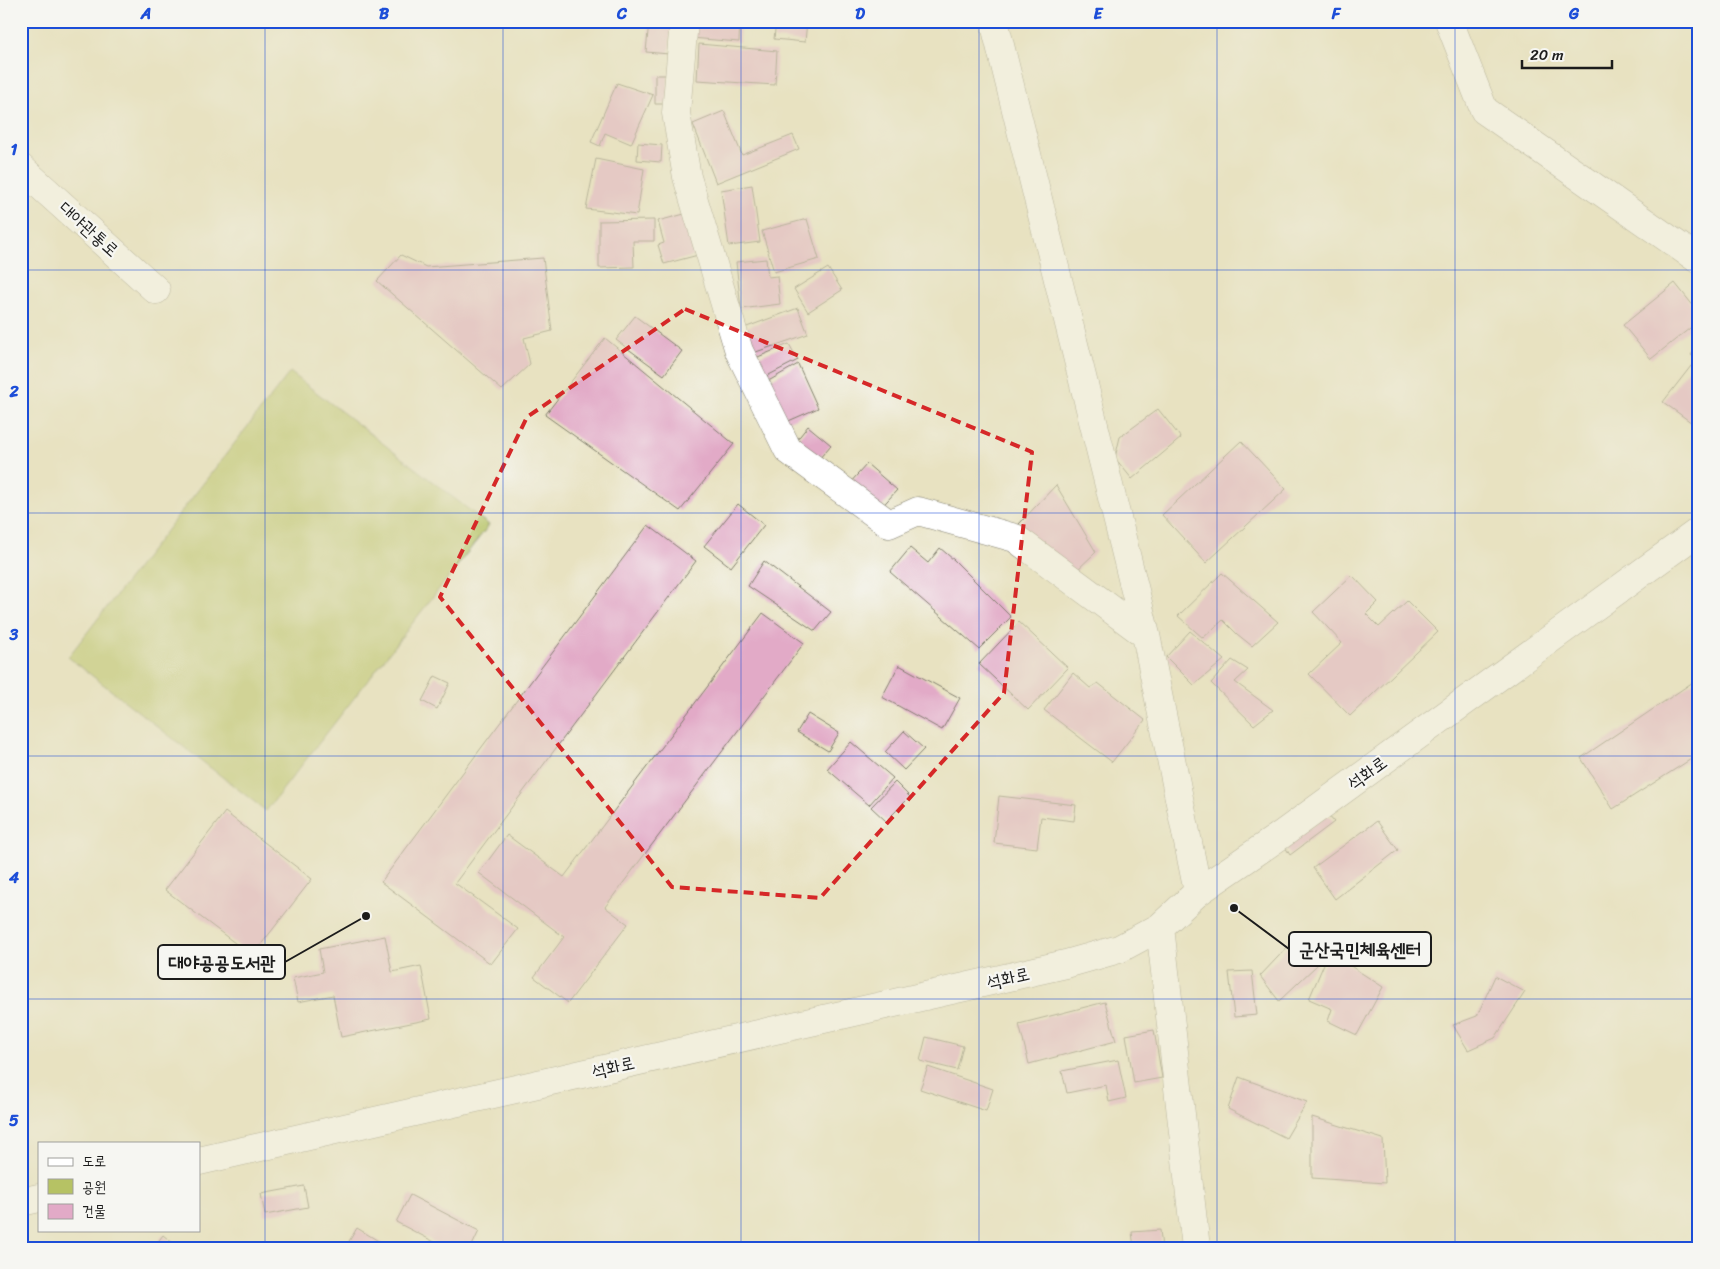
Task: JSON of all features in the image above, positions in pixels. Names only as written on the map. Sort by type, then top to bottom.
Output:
[{"type":"street","points":[[684,21],[676,113],[687,177],[739,352],[788,450],[889,524],[918,511],[1015,538],[1146,635]]},
{"type":"street","points":[[994,21],[1146,635],[1198,892]]},
{"type":"street","points":[[1449,21],[1484,110],[1699,260]]},
{"type":"street","name":"대야관통로","points":[[21,168],[156,290]]},
{"type":"street","name":"석화로","points":[[200,1161],[1066,964],[1119,949],[1160,927],[1198,892],[1281,835],[1699,531]]},
{"type":"street","points":[[1160,927],[1196,1248]]},
{"type":"street","points":[[21,1202],[38,1198]]},
{"type":"highlighted area","points":[[685,309],[1032,452],[1004,693],[820,898],[672,887],[440,597],[527,417]]},
{"type":"green space","points":[[290,372],[489,525],[266,811],[68,657]]},
{"type":"building","points":[[649,21],[672,21],[669,54],[646,52]]},
{"type":"building","points":[[693,21],[740,21],[739,42],[691,38]]},
{"type":"building","points":[[776,21],[807,21],[805,42],[774,39]]},
{"type":"building","points":[[699,44],[777,51],[775,85],[697,80]]},
{"type":"building","points":[[655,75],[668,75],[668,104],[655,104]]},
{"type":"building","points":[[617,83],[653,95],[631,144],[605,133],[600,146],[591,142]]},
{"type":"building","points":[[724,111],[742,155],[793,135],[799,149],[716,183],[693,124]]},
{"type":"building","points":[[638,143],[662,145],[661,162],[637,160]]},
{"type":"building","points":[[596,159],[644,169],[637,215],[586,209]]},
{"type":"building","points":[[752,185],[760,242],[729,246],[721,190]]},
{"type":"building","points":[[692,212],[702,254],[664,264],[658,245],[664,243],[658,221]]},
{"type":"building","points":[[807,219],[819,259],[774,272],[762,231]]},
{"type":"building","points":[[654,220],[654,241],[633,241],[634,267],[599,268],[599,221]]},
{"type":"building","points":[[401,255],[426,267],[543,258],[552,331],[524,338],[530,364],[502,390],[377,281]]},
{"type":"building","points":[[766,259],[768,277],[777,276],[780,304],[741,309],[736,262]]},
{"type":"building","points":[[828,268],[842,290],[808,312],[794,289]]},
{"type":"building","points":[[1675,283],[1699,313],[1699,321],[1651,359],[1623,325]]},
{"type":"building","points":[[798,308],[808,334],[753,353],[744,328]]},
{"type":"building","points":[[635,316],[682,351],[664,375],[616,340]]},
{"type":"building","points":[[605,338],[734,444],[680,511],[545,415]]},
{"type":"building","points":[[789,344],[798,360],[763,378],[753,359]]},
{"type":"building","points":[[1699,344],[1699,362],[1691,355]]},
{"type":"building","points":[[798,364],[818,408],[784,423],[765,383]]},
{"type":"building","points":[[1691,366],[1699,372],[1699,428],[1663,402]]},
{"type":"building","points":[[1158,409],[1181,438],[1132,479],[1115,458],[1120,437]]},
{"type":"building","points":[[808,426],[831,445],[819,459],[796,441]]},
{"type":"building","points":[[1241,441],[1286,489],[1206,563],[1162,515]]},
{"type":"building","points":[[867,464],[897,490],[878,511],[848,485]]},
{"type":"building","points":[[1056,485],[1096,552],[1075,572],[1018,525]]},
{"type":"building","points":[[738,504],[764,525],[731,567],[704,546]]},
{"type":"building","points":[[648,525],[696,561],[455,883],[518,929],[491,964],[381,882]]},
{"type":"building","points":[[910,548],[928,563],[940,548],[1011,617],[979,649],[890,572]]},
{"type":"building","points":[[764,561],[831,612],[815,631],[748,586]]},
{"type":"building","points":[[1222,573],[1278,622],[1252,646],[1223,620],[1203,638],[1178,616]]},
{"type":"building","points":[[1352,575],[1378,602],[1366,614],[1379,627],[1407,601],[1438,632],[1350,716],[1309,674],[1342,643],[1313,612]]},
{"type":"building","points":[[763,613],[804,643],[605,907],[628,924],[568,1003],[534,977],[564,937],[479,873],[507,835],[564,877]]},
{"type":"building","points":[[1019,622],[1068,668],[1028,710],[979,664]]},
{"type":"building","points":[[1190,631],[1224,660],[1194,685],[1166,657]]},
{"type":"building","points":[[1232,660],[1248,670],[1235,682],[1273,710],[1254,725],[1211,683]]},
{"type":"building","points":[[899,665],[960,698],[942,730],[882,697]]},
{"type":"building","points":[[1073,673],[1090,688],[1098,683],[1145,720],[1112,762],[1044,710]]},
{"type":"building","points":[[435,676],[450,683],[437,709],[422,701]]},
{"type":"building","points":[[1699,678],[1699,754],[1613,809],[1581,758]]},
{"type":"building","points":[[808,714],[839,733],[828,751],[797,732]]},
{"type":"building","points":[[904,731],[924,749],[904,770],[885,752]]},
{"type":"building","points":[[851,742],[893,778],[869,805],[827,769]]},
{"type":"building","points":[[895,782],[910,797],[886,821],[871,807]]},
{"type":"building","points":[[999,796],[1076,805],[1074,821],[1041,817],[1037,848],[994,843]]},
{"type":"building","points":[[225,812],[312,879],[252,956],[165,890]]},
{"type":"building","points":[[1328,815],[1334,822],[1290,855],[1284,845]]},
{"type":"building","points":[[1377,821],[1398,850],[1335,899],[1313,868]]},
{"type":"building","points":[[385,936],[392,972],[421,966],[431,1019],[341,1037],[333,995],[298,1002],[293,978],[323,972],[319,949]]},
{"type":"building","points":[[1294,940],[1318,964],[1279,1001],[1260,976]]},
{"type":"building","points":[[1329,952],[1383,987],[1357,1035],[1328,1021],[1332,1009],[1309,999]]},
{"type":"building","points":[[1252,971],[1257,1015],[1234,1017],[1229,972]]},
{"type":"building","points":[[1495,976],[1525,992],[1495,1038],[1468,1050],[1453,1025],[1477,1016]]},
{"type":"building","points":[[1105,1002],[1116,1041],[1029,1064],[1019,1024]]},
{"type":"building","points":[[1154,1030],[1162,1078],[1134,1083],[1126,1035]]},
{"type":"building","points":[[926,1037],[963,1046],[957,1070],[920,1061]]},
{"type":"building","points":[[1118,1060],[1126,1098],[1109,1102],[1106,1085],[1067,1093],[1062,1071]]},
{"type":"building","points":[[928,1067],[993,1089],[986,1111],[920,1089]]},
{"type":"building","points":[[1239,1077],[1307,1102],[1286,1138],[1228,1109]]},
{"type":"building","points":[[1312,1117],[1383,1139],[1385,1183],[1312,1178]]},
{"type":"building","points":[[304,1186],[308,1207],[265,1215],[261,1194]]},
{"type":"building","points":[[410,1195],[479,1231],[471,1248],[446,1248],[396,1222]]},
{"type":"building","points":[[357,1228],[390,1248],[345,1248]]},
{"type":"building","points":[[1160,1230],[1162,1248],[1134,1248],[1132,1232]]},
{"type":"building","points":[[163,1235],[179,1248],[153,1248]]},
{"type":"place","name":"군산국민체육센터","points":[[1234,908]]},
{"type":"place","name":"대야공공도서관","points":[[366,916]]}]
